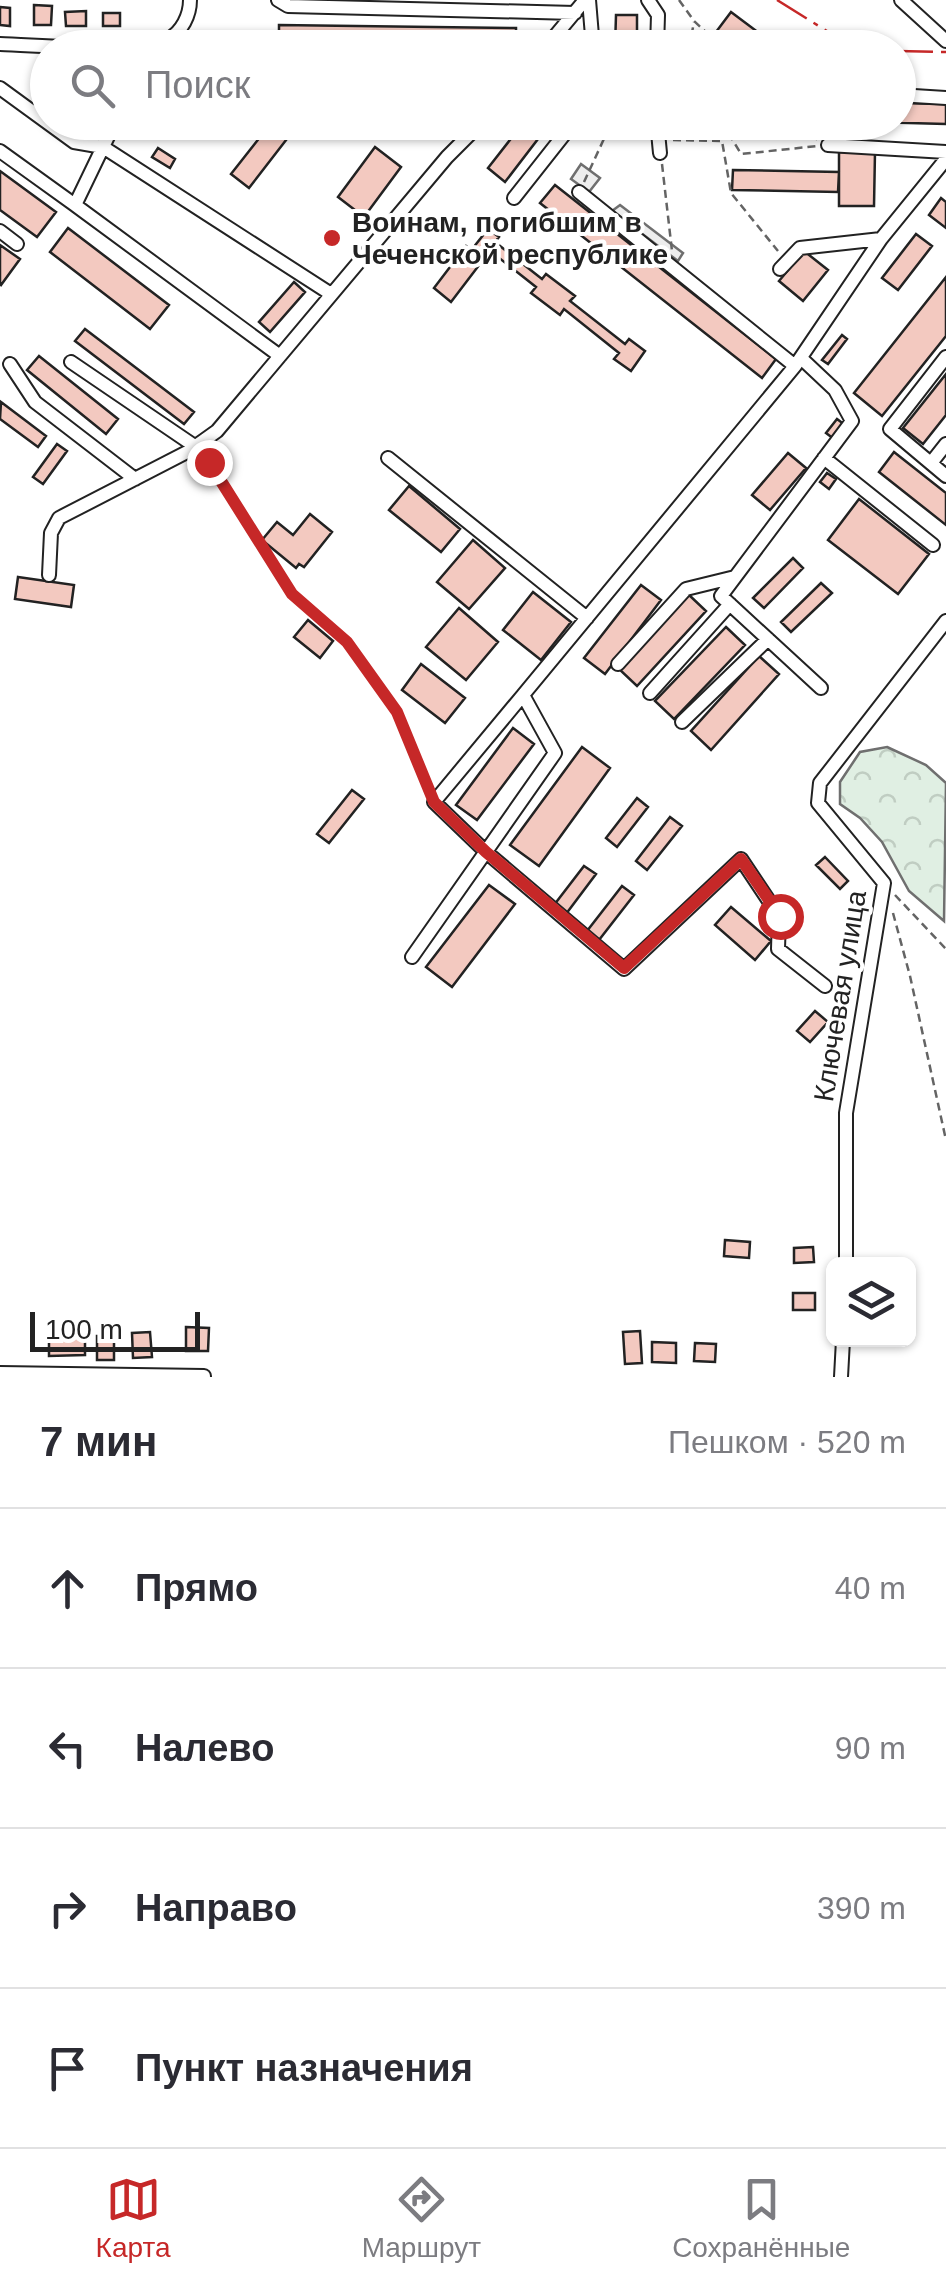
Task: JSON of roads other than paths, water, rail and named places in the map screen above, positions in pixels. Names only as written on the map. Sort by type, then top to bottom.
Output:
[{"type":"street","points":[[177,30],[190,15],[190,0]]},
{"type":"street","points":[[278,0],[288,6],[575,13]]},
{"type":"street","points":[[561,30],[587,0]]},
{"type":"street","points":[[587,0],[591,30]]},
{"type":"street","points":[[648,0],[658,15],[658,30]]},
{"type":"street","points":[[901,0],[946,41]]},
{"type":"street","points":[[0,44],[30,44]]},
{"type":"street","points":[[0,88],[30,110]]},
{"type":"street","points":[[916,96],[946,98]]},
{"type":"street","points":[[71,140],[103,147],[331,294]]},
{"type":"street","points":[[75,204],[106,140]]},
{"type":"street","points":[[49,574],[51,533],[60,518],[196,447],[217,431],[462,140]]},
{"type":"street","points":[[514,198],[560,140]]},
{"type":"street","points":[[658,140],[658,146]]},
{"type":"street","points":[[828,145],[946,156]]},
{"type":"street","points":[[1,153],[280,356]]},
{"type":"street","points":[[824,986],[778,950],[780,916],[741,859],[624,968],[486,852],[434,802],[798,362],[881,239],[946,156]]},
{"type":"street","points":[[580,192],[836,390],[852,421],[721,596],[821,688]]},
{"type":"street","points":[[0,230],[17,244]]},
{"type":"street","points":[[784,265],[800,248],[881,239]]},
{"type":"street","points":[[946,357],[890,429],[946,476]]},
{"type":"street","points":[[71,362],[196,447]]},
{"type":"street","points":[[10,364],[35,402],[135,480]]},
{"type":"street","points":[[931,464],[946,444]]},
{"type":"street","points":[[388,458],[587,618]]},
{"type":"street","points":[[824,458],[933,545]]},
{"type":"street","points":[[618,664],[686,589],[735,578]]},
{"type":"street","points":[[650,693],[730,604]]},
{"type":"street","name":"Ключевая улица","points":[[846,1257],[846,1113],[884,882],[818,803],[820,783],[946,621]]},
{"type":"street","points":[[682,722],[768,638]]},
{"type":"street","points":[[412,957],[555,753],[523,695]]},
{"type":"street","points":[[841,1377],[843,1347]]},
{"type":"street","points":[[0,1373],[204,1376]]},
{"type":"place","name":"Воинам, погибшим в Чеченской республике","points":[[332,238]]}]
